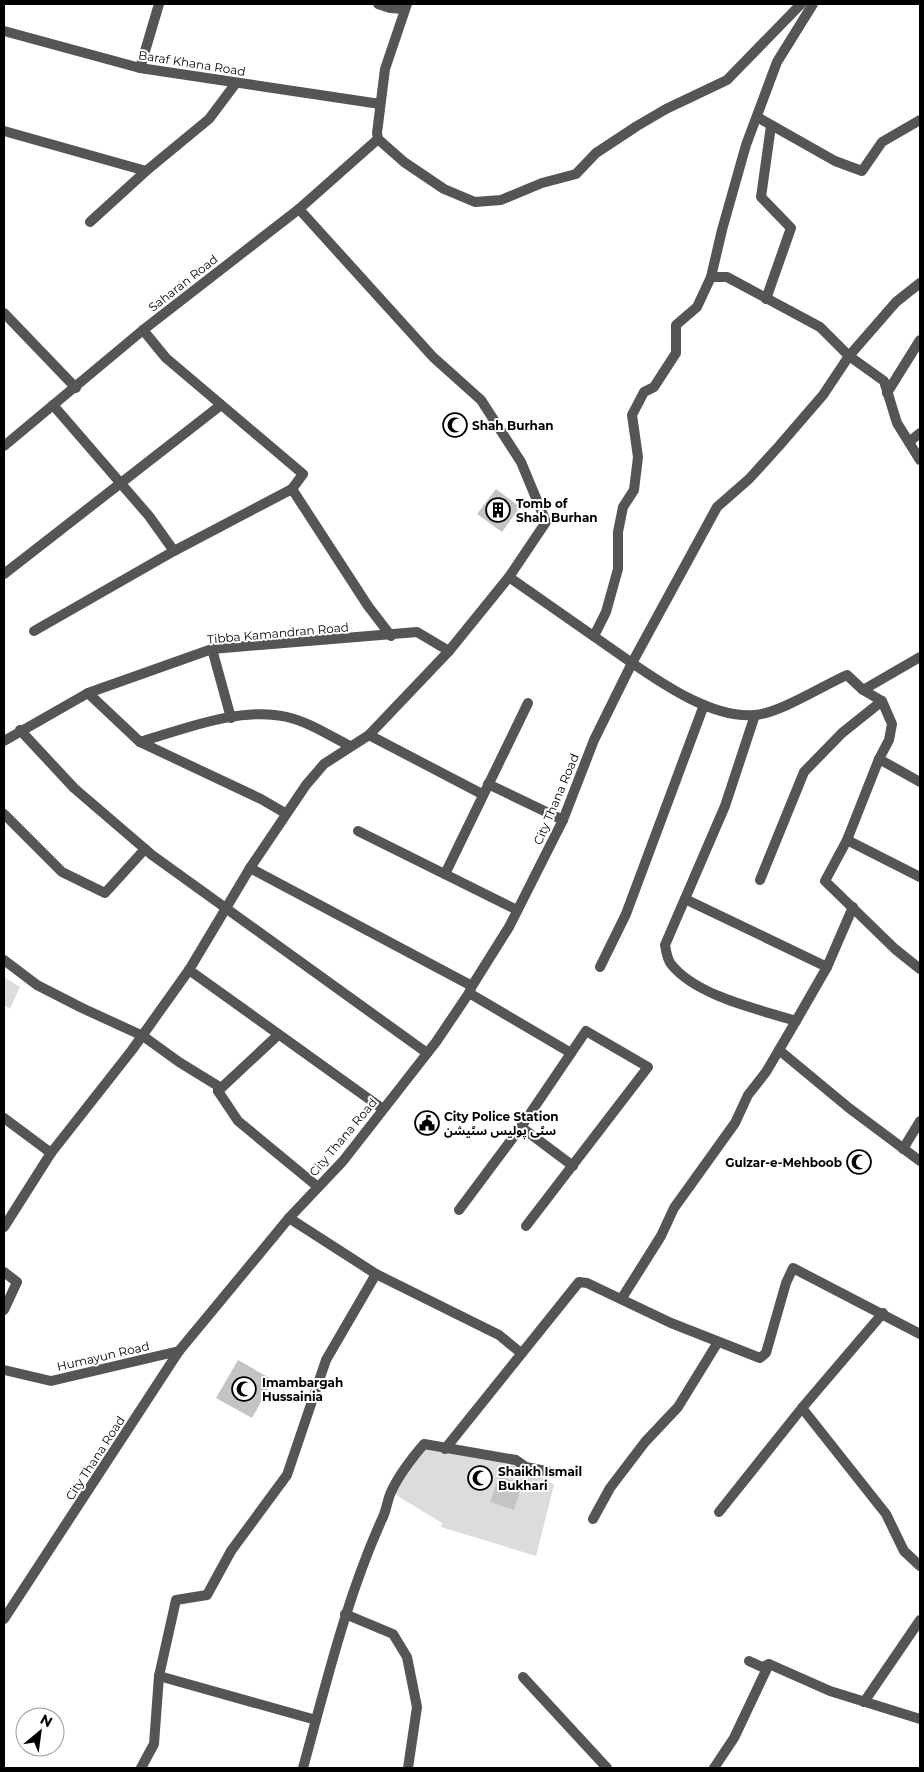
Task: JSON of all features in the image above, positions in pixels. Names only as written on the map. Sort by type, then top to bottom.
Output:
[{"type":"street","points":[[140,68],[159,4]]},
{"type":"street","points":[[378,4],[390,8],[405,7],[385,69],[378,139],[404,162],[444,190],[475,202],[501,200],[542,183],[576,174],[596,153],[637,126],[666,109],[727,80],[801,4]]},
{"type":"street","points":[[594,636],[606,612],[618,569],[618,532],[623,507],[634,490],[638,457],[632,415],[644,392],[654,387],[676,353],[676,326],[698,307],[711,277],[722,230],[756,117],[777,62],[813,4]]},
{"type":"street","name":"Baraf Khana Road","points":[[4,31],[140,68],[380,104]]},
{"type":"street","points":[[90,222],[146,171],[209,119],[236,82]]},
{"type":"street","points":[[756,117],[834,161],[862,171],[882,142],[920,120]]},
{"type":"street","points":[[766,299],[791,228],[761,197],[771,126]]},
{"type":"street","points":[[4,131],[146,171]]},
{"type":"street","name":"Saharan Road","points":[[5,444],[76,388],[143,330],[299,209],[378,139]]},
{"type":"street","points":[[4,1227],[51,1153],[143,1036],[189,970],[250,868],[282,822],[285,813],[324,764],[369,735],[449,651],[509,577],[546,522],[521,462],[481,400],[433,357],[299,209]]},
{"type":"street","points":[[711,277],[726,277],[820,328],[849,356],[884,381],[897,423],[920,460]]},
{"type":"street","name":"City Thana Road","points":[[4,1619],[179,1351],[289,1218],[343,1161],[426,1053],[510,927],[563,820],[594,740],[632,664],[717,507],[748,479],[823,395],[849,356],[896,302],[920,283]]},
{"type":"street","points":[[4,313],[76,388]]},
{"type":"street","points":[[34,631],[174,551],[292,489],[303,474],[166,358],[143,330]]},
{"type":"street","points":[[888,393],[920,340]]},
{"type":"street","points":[[53,405],[149,516],[174,551]]},
{"type":"street","points":[[4,574],[221,406]]},
{"type":"street","points":[[909,442],[920,433]]},
{"type":"street","points":[[292,489],[368,606],[390,636]]},
{"type":"street","points":[[509,577],[632,664],[663,684],[704,705],[727,712],[755,716],[792,703],[847,675],[863,690],[882,701],[892,724],[889,740],[879,759],[847,840],[825,881],[895,949],[920,969]]},
{"type":"street","name":"Tibba Kamandran Road","points":[[4,741],[20,730],[88,693],[212,649],[390,636],[417,632],[449,651]]},
{"type":"street","points":[[212,649],[230,718]]},
{"type":"street","points":[[863,690],[920,657]]},
{"type":"street","points":[[88,693],[140,742],[261,799],[285,813]]},
{"type":"street","points":[[760,880],[804,772],[842,733],[882,701]]},
{"type":"street","points":[[444,874],[528,703]]},
{"type":"street","points":[[600,967],[626,914],[704,705]]},
{"type":"street","points":[[140,742],[207,722],[257,714],[287,717],[350,746]]},
{"type":"street","points":[[755,716],[725,806],[665,945],[670,963],[685,976],[708,990],[744,1005],[796,1021]]},
{"type":"street","points":[[20,730],[74,788],[145,849],[225,909],[426,1053]]},
{"type":"street","points":[[369,735],[482,794]]},
{"type":"street","points":[[879,759],[920,782]]},
{"type":"street","points":[[488,784],[563,820]]},
{"type":"street","points":[[4,814],[62,872],[105,893],[145,849]]},
{"type":"street","points":[[358,831],[518,910]]},
{"type":"street","points":[[847,840],[920,877]]},
{"type":"street","points":[[250,868],[470,989],[571,1053]]},
{"type":"street","points":[[685,899],[827,967]]},
{"type":"street","points":[[622,1298],[661,1236],[674,1208],[735,1122],[748,1095],[766,1072],[779,1050],[827,967],[853,907]]},
{"type":"street","points":[[4,960],[37,985],[143,1036],[179,1062],[218,1086],[218,1091],[238,1121],[318,1187]]},
{"type":"street","points":[[189,970],[383,1108]]},
{"type":"street","points":[[459,1210],[521,1128],[586,1031],[648,1067],[574,1166],[526,1226]]},
{"type":"street","points":[[218,1091],[278,1035]]},
{"type":"street","points":[[779,1050],[903,1150],[920,1161]]},
{"type":"street","points":[[4,1118],[51,1153]]},
{"type":"street","points":[[903,1150],[920,1121]]},
{"type":"street","points":[[521,1128],[574,1166]]},
{"type":"street","points":[[289,1218],[376,1274],[499,1335],[521,1353]]},
{"type":"street","points":[[445,1449],[580,1282],[587,1283],[622,1298],[671,1323],[760,1358],[763,1357],[786,1283],[793,1268],[883,1313],[920,1334]]},
{"type":"street","points":[[4,1272],[17,1282],[4,1310]]},
{"type":"street","points":[[141,1768],[154,1744],[159,1676],[176,1600],[207,1595],[231,1552],[288,1475],[326,1360],[376,1274]]},
{"type":"street","points":[[719,1512],[802,1408],[883,1313]]},
{"type":"street","points":[[594,1519],[610,1488],[644,1442],[678,1407],[718,1342]]},
{"type":"street","name":"Humayun Road","points":[[4,1370],[51,1381],[179,1351]]},
{"type":"street","points":[[802,1408],[886,1514],[904,1551],[920,1566]]},
{"type":"street","points":[[303,1768],[345,1614],[364,1559],[386,1511],[391,1492],[406,1465],[424,1444],[516,1460],[526,1466],[555,1473]]},
{"type":"street","points":[[345,1614],[393,1634],[408,1657],[417,1707],[408,1768]]},
{"type":"street","points":[[864,1702],[920,1620]]},
{"type":"street","points":[[749,1661],[762,1667],[769,1664],[830,1691],[920,1718]]},
{"type":"street","points":[[714,1768],[734,1738],[769,1664]]},
{"type":"street","points":[[159,1676],[316,1720]]},
{"type":"street","points":[[523,1677],[607,1768]]},
{"type":"shaded area","points":[[4,977],[20,987],[10,1009],[4,1005]]},
{"type":"shaded area","points":[[424,1444],[516,1460],[554,1485],[536,1556],[441,1527],[442,1523],[391,1492]]},
{"type":"building","name":"Tomb of Shah Burhan","points":[[496,489],[520,507],[502,532],[477,514]]},
{"type":"building","name":"Imambargah Hussainia","points":[[238,1360],[273,1380],[252,1418],[216,1398]]},
{"type":"building","points":[[499,1476],[522,1484],[514,1510],[490,1502]]},
{"type":"place","name":"Shah Burhan","points":[[455,425]]},
{"type":"place","name":"Tomb of Shah Burhan","points":[[498,510]]},
{"type":"place","name":"City Police Station سٹی پولیس سٹیشن","points":[[427,1123]]},
{"type":"place","name":"Gulzar-e-Mehboob","points":[[859,1162]]},
{"type":"place","name":"Imambargah Hussainia","points":[[244,1389]]},
{"type":"place","name":"Shaikh Ismail Bukhari","points":[[480,1478]]}]
